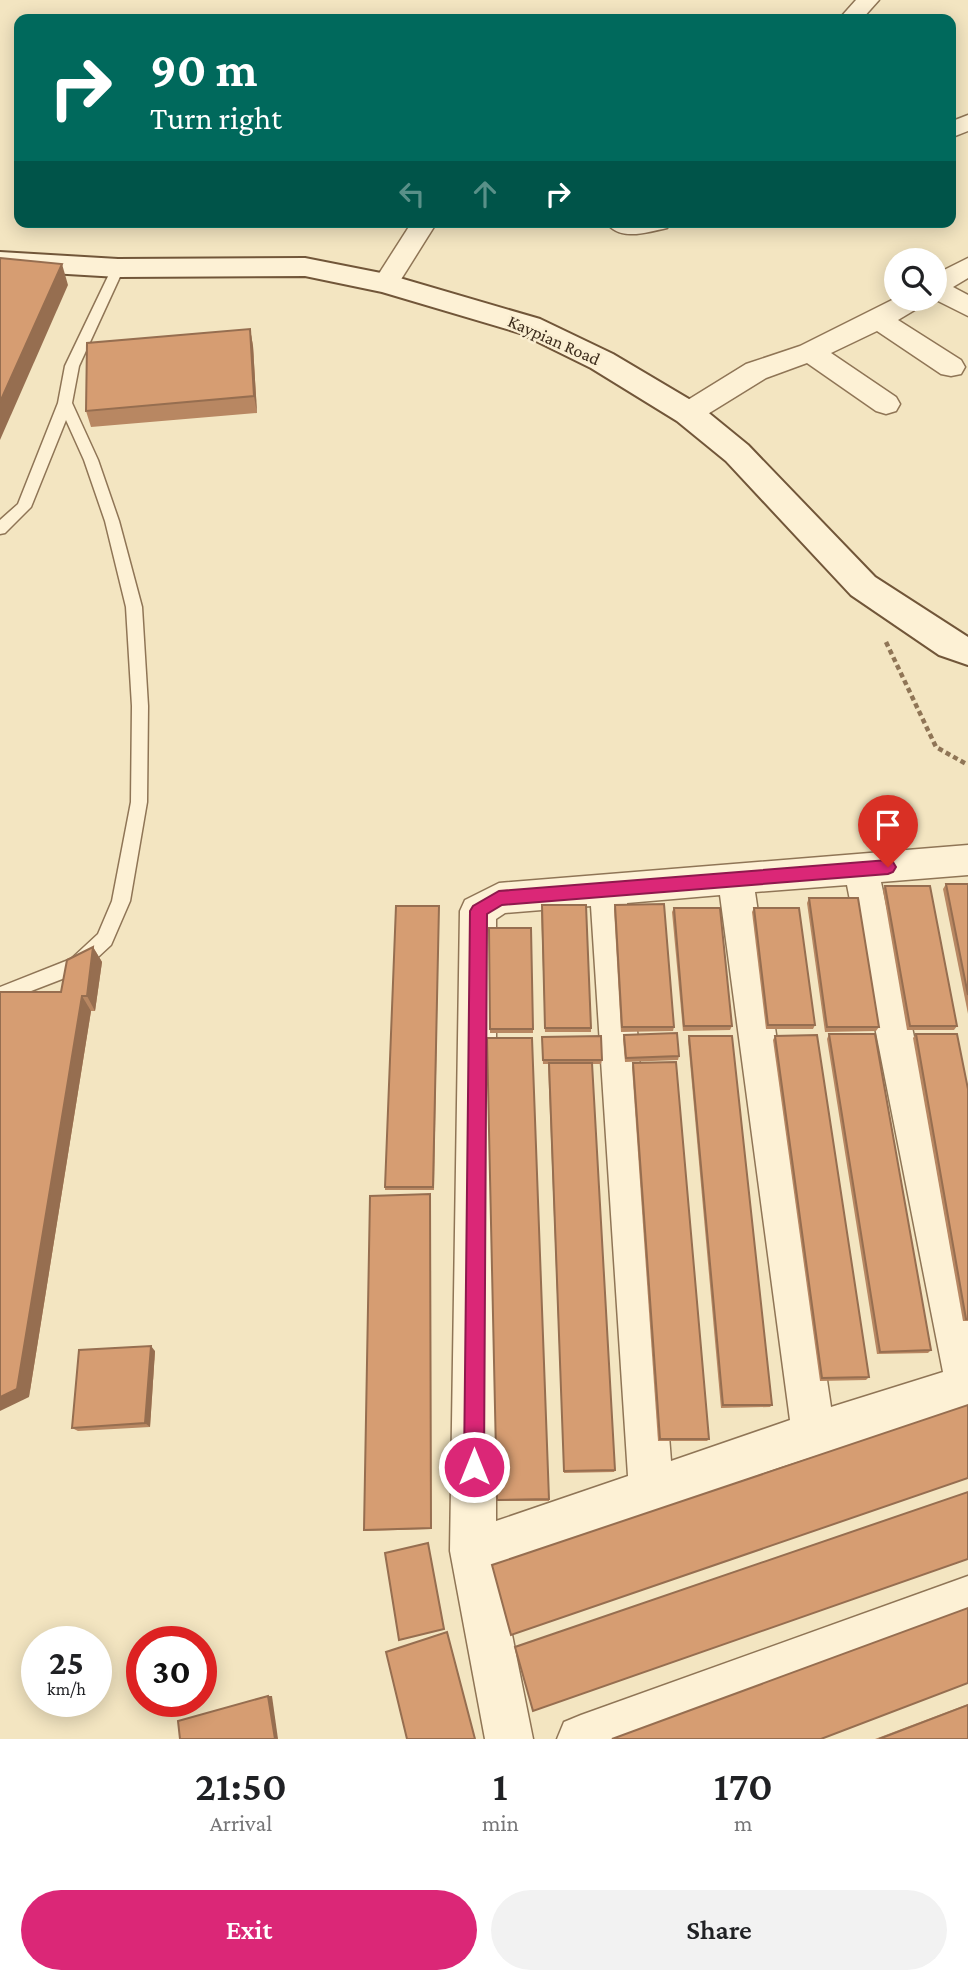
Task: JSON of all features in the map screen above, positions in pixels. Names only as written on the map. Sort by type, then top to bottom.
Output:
[{"type":"main road","name":"Kaypian Road","points":[[0,261],[118,268],[305,267],[386,283],[530,326],[603,361],[688,413],[737,453],[863,586],[951,645],[968,651]]},
{"type":"street","points":[[855,14],[868,0]]},
{"type":"street","points":[[386,283],[421,228]]},
{"type":"street","points":[[968,266],[934,287],[968,307]]},
{"type":"street","points":[[688,413],[756,371],[810,352],[893,311]]},
{"type":"street","points":[[878,320],[951,367]]},
{"type":"street","points":[[810,352],[886,404]]},
{"type":"street","points":[[509,1739],[473,1551],[478,911],[499,898],[968,860]]},
{"type":"street","points":[[473,1551],[651,1491],[813,1432],[967,1386],[861,869]]},
{"type":"street","points":[[735,879],[813,1432]]},
{"type":"street","points":[[607,889],[651,1491]]},
{"type":"street","points":[[581,1739],[968,1599]]},
{"type":"lane","points":[[0,529],[24,507],[65,403],[72,366],[118,268]]},
{"type":"lane","points":[[0,995],[77,965],[105,939],[121,901],[139,802],[140,706],[134,607],[112,521],[90,460],[65,403]]},
{"type":"path","points":[[863,586],[898,670],[936,747],[968,765]]},
{"type":"building","points":[[0,258],[62,264],[0,402]]},
{"type":"building","points":[[250,329],[254,396],[86,411],[87,343]]},
{"type":"building","points":[[946,884],[968,884],[968,995]]},
{"type":"building","points":[[885,886],[930,886],[957,1026],[910,1026]]},
{"type":"building","points":[[809,898],[858,898],[879,1027],[827,1027]]},
{"type":"building","points":[[664,904],[674,1027],[622,1027],[615,905]]},
{"type":"building","points":[[542,905],[586,905],[591,1028],[545,1028]]},
{"type":"building","points":[[396,906],[439,906],[433,1187],[385,1187]]},
{"type":"building","points":[[674,908],[720,908],[732,1026],[684,1026]]},
{"type":"building","points":[[754,908],[799,908],[815,1025],[768,1025]]},
{"type":"building","points":[[489,928],[531,928],[533,1029],[490,1029]]},
{"type":"building","points":[[93,947],[87,996],[82,996],[17,1389],[0,1397],[0,992],[61,992],[67,960]]},
{"type":"building","points":[[677,1033],[679,1056],[626,1058],[624,1035]]},
{"type":"building","points":[[829,1034],[875,1034],[931,1350],[880,1352]]},
{"type":"building","points":[[916,1034],[957,1034],[968,1089],[968,1319],[966,1319]]},
{"type":"building","points":[[817,1035],[869,1377],[822,1378],[775,1036]]},
{"type":"building","points":[[601,1036],[602,1060],[543,1060],[542,1037]]},
{"type":"building","points":[[689,1036],[732,1036],[772,1405],[723,1405]]},
{"type":"building","points":[[487,1038],[532,1038],[549,1499],[497,1500]]},
{"type":"building","points":[[676,1062],[709,1439],[660,1439],[633,1063]]},
{"type":"building","points":[[549,1063],[592,1063],[615,1470],[564,1471]]},
{"type":"building","points":[[430,1194],[431,1528],[364,1530],[370,1196]]},
{"type":"building","points":[[151,1346],[145,1423],[72,1428],[79,1350]]},
{"type":"building","points":[[968,1405],[968,1478],[511,1635],[492,1565]]},
{"type":"building","points":[[968,1492],[968,1559],[533,1711],[515,1647]]},
{"type":"building","points":[[428,1543],[444,1629],[399,1640],[385,1553]]},
{"type":"building","points":[[968,1608],[968,1683],[821,1739],[612,1739]]},
{"type":"building","points":[[447,1632],[475,1739],[407,1739],[386,1652]]},
{"type":"building","points":[[268,1696],[275,1739],[180,1739],[178,1721],[192,1717],[217,1717],[217,1710]]},
{"type":"building","points":[[968,1705],[968,1739],[879,1739]]},
{"type":"route","points":[[474,1467],[478,911],[499,898],[888,867]]}]
